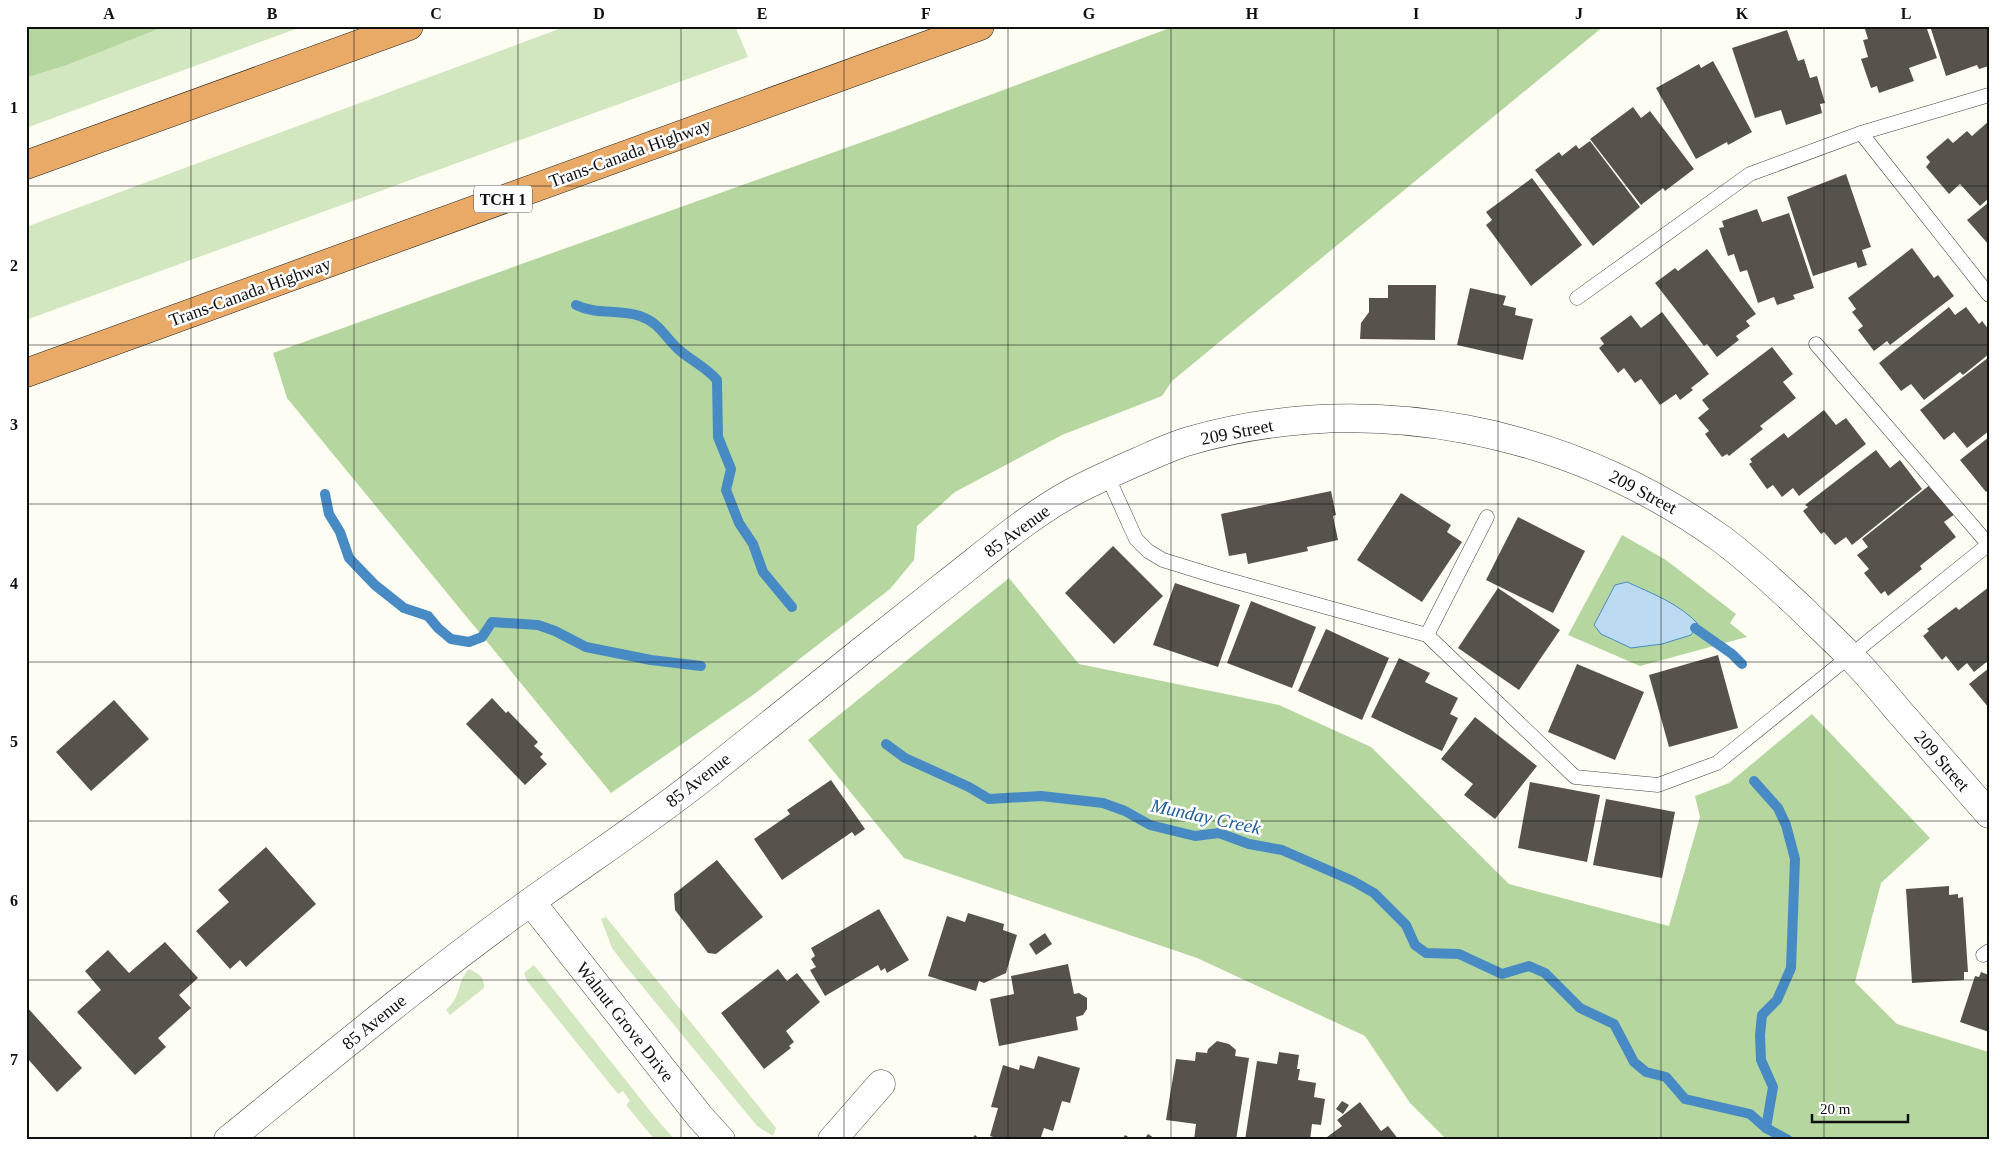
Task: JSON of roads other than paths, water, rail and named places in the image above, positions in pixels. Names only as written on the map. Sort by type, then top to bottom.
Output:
[{"type":"highway","points":[[26,165],[409,26]]},
{"type":"highway","name":"Trans-Canada Highway","points":[[26,373],[980,26]]},
{"type":"street","name":"209 Street","points":[[1182,443],[1228,431],[1280,423],[1340,419],[1391,420],[1433,424],[1503,436],[1555,452],[1609,473],[1676,509],[1722,540],[1769,578],[1851,656],[1989,814]]},
{"type":"street","name":"85 Avenue","points":[[228,1140],[406,997],[531,902],[621,839],[708,774],[807,693],[1028,521],[1070,493],[1182,443]]},
{"type":"street","name":"Walnut Grove Drive","points":[[531,902],[694,1109],[721,1140]]},
{"type":"street","points":[[832,1140],[881,1084]]},
{"type":"lane","points":[[1577,298],[1750,174],[1861,133],[1989,95]]},
{"type":"lane","points":[[1861,133],[1989,295]]},
{"type":"lane","points":[[1107,475],[1136,539],[1148,551],[1163,560],[1218,578],[1427,635],[1575,777],[1658,785],[1718,763],[1989,544],[1816,344]]},
{"type":"lane","points":[[1427,635],[1487,517]]},
{"type":"water","points":[[1627,582],[1665,600],[1691,617],[1698,624],[1691,635],[1662,644],[1631,648],[1601,634],[1594,625],[1615,585]]},
{"type":"waterway","name":"Munday Creek","points":[[576,305],[591,310],[632,314],[647,319],[657,326],[678,349],[717,380],[718,437],[731,469],[726,490],[739,523],[753,544],[763,572],[792,607]]},
{"type":"waterway","points":[[325,494],[329,514],[340,532],[349,558],[375,585],[404,608],[428,616],[451,639],[469,642],[482,637],[492,622],[538,625],[555,631],[586,647],[651,660],[701,666]]},
{"type":"waterway","points":[[1695,628],[1732,654],[1742,664]]},
{"type":"waterway","name":"Munday Creek","points":[[886,744],[905,758],[969,787],[989,799],[1041,796],[1103,803],[1125,811],[1150,825],[1195,836],[1219,833],[1249,844],[1282,850],[1353,881],[1374,893],[1406,925],[1415,945],[1426,953],[1459,954],[1502,974],[1529,966],[1545,973],[1580,1008],[1614,1024],[1634,1062],[1646,1072],[1666,1077],[1685,1099],[1750,1114],[1766,1128],[1788,1140]]},
{"type":"waterway","points":[[1754,781],[1778,808],[1786,825],[1795,859],[1791,968],[1777,1000],[1762,1015],[1760,1035],[1761,1060],[1773,1087],[1766,1128]]}]
